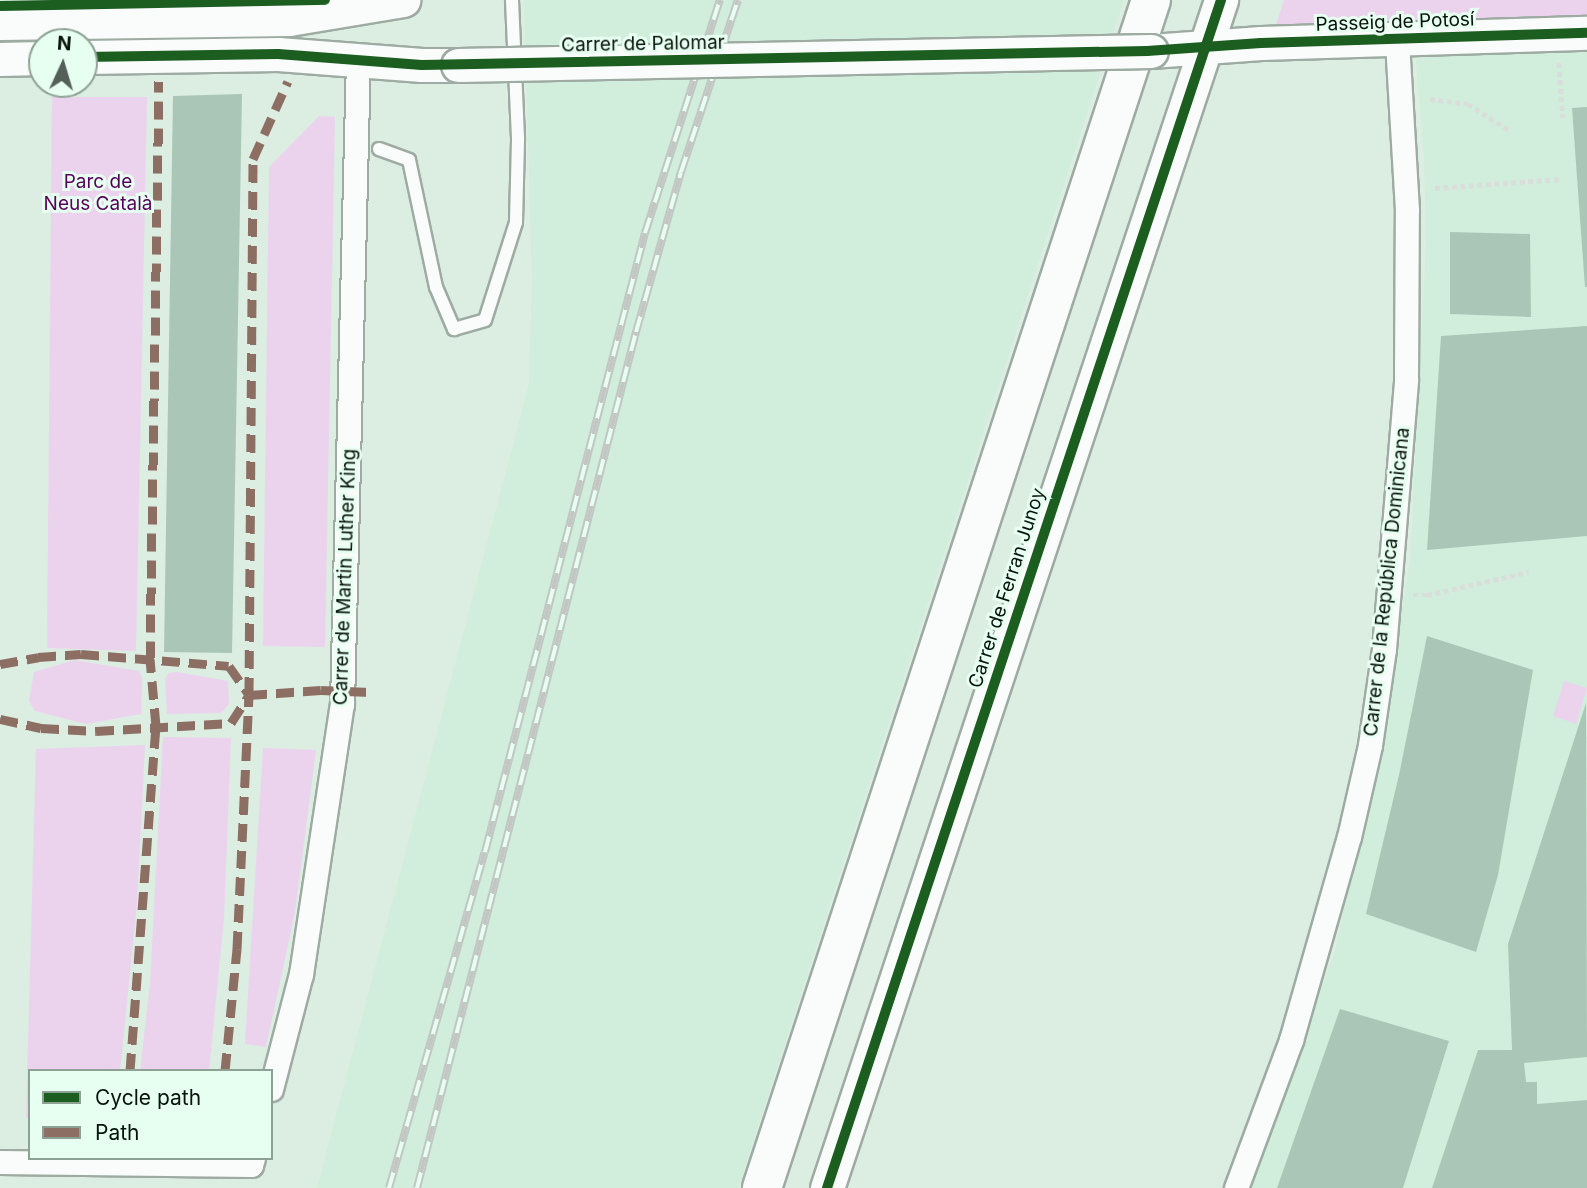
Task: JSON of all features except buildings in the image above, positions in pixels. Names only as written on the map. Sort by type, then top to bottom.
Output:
[{"type":"highway","points":[[762,1188],[1151,0]]},
{"type":"street","points":[[0,23],[289,19],[403,0]]},
{"type":"street","name":"Carrer de Ferran Junoy","points":[[827,1188],[1221,0]]},
{"type":"street","points":[[358,59],[361,5]]},
{"type":"street","name":"Passeig de Potosí","points":[[1204,48],[1587,33]]},
{"type":"street","name":"Carrer de la República Dominicana","points":[[1236,1188],[1291,1040],[1349,836],[1370,744],[1384,649],[1406,379],[1407,210],[1397,40]]},
{"type":"street","name":"Carrer de Palomar","points":[[98,57],[278,54],[422,65],[458,65],[1204,48]]},
{"type":"street","points":[[0,59],[28,58]]},
{"type":"street","name":"Carrer de Martin Luther King","points":[[273,1081],[301,974],[342,704],[358,59]]},
{"type":"street","points":[[0,1162],[252,1161]]},
{"type":"lane","points":[[379,149],[409,160],[436,287],[454,329],[485,320],[516,222],[518,138],[512,0]]},
{"type":"path","points":[[1558,58],[1563,118]]},
{"type":"path","points":[[1430,99],[1468,104],[1510,131]]},
{"type":"path","points":[[1435,188],[1562,179]]},
{"type":"path","points":[[1405,595],[1427,595],[1528,572]]},
{"type":"shaded area","points":[[524,0],[1124,0],[738,1188],[317,1188],[529,384],[532,281]]},
{"type":"shaded area","points":[[1587,49],[1587,1188],[1249,1188],[1334,954],[1379,760],[1410,560],[1426,245],[1424,156],[1416,61],[1425,50]]},
{"type":"green space","points":[[1284,0],[1587,0],[1587,16],[1276,25]]},
{"type":"green space","name":"Parc de Neus Català","points":[[147,97],[136,651],[47,648],[52,98]]},
{"type":"green space","points":[[319,116],[335,117],[325,647],[263,646],[269,167]]},
{"type":"green space","points":[[75,660],[139,671],[142,678],[141,714],[86,724],[35,711],[29,701],[34,672]]},
{"type":"green space","points":[[169,673],[228,681],[229,704],[221,713],[167,714],[165,678]]},
{"type":"green space","points":[[1564,681],[1587,688],[1576,724],[1553,716]]},
{"type":"green space","points":[[163,737],[231,738],[224,919],[209,1069],[140,1069],[150,984]]},
{"type":"green space","points":[[145,745],[137,904],[120,1069],[28,1069],[26,1118],[36,749]]},
{"type":"green space","points":[[263,748],[316,750],[295,912],[266,1047],[245,1044]]},
{"type":"railway","points":[[389,1188],[485,852],[645,233],[720,0]]},
{"type":"railway","points":[[417,1188],[636,332],[681,172],[738,0]]},
{"type":"marked path","points":[[130,1069],[156,726],[150,659],[159,81]]},
{"type":"marked path","points":[[225,1069],[237,949],[249,695],[253,159],[288,81]]},
{"type":"marked path","points":[[0,664],[38,657],[81,654],[229,666],[249,695]]},
{"type":"marked path","points":[[0,719],[41,728],[96,731],[231,723],[249,695],[321,690],[370,692]]},
{"type":"cycle path","points":[[0,6],[325,0]]},
{"type":"cycle path","points":[[827,1188],[1221,0]]},
{"type":"cycle path","points":[[98,57],[278,54],[422,65],[1147,51],[1261,43],[1587,33]]}]
